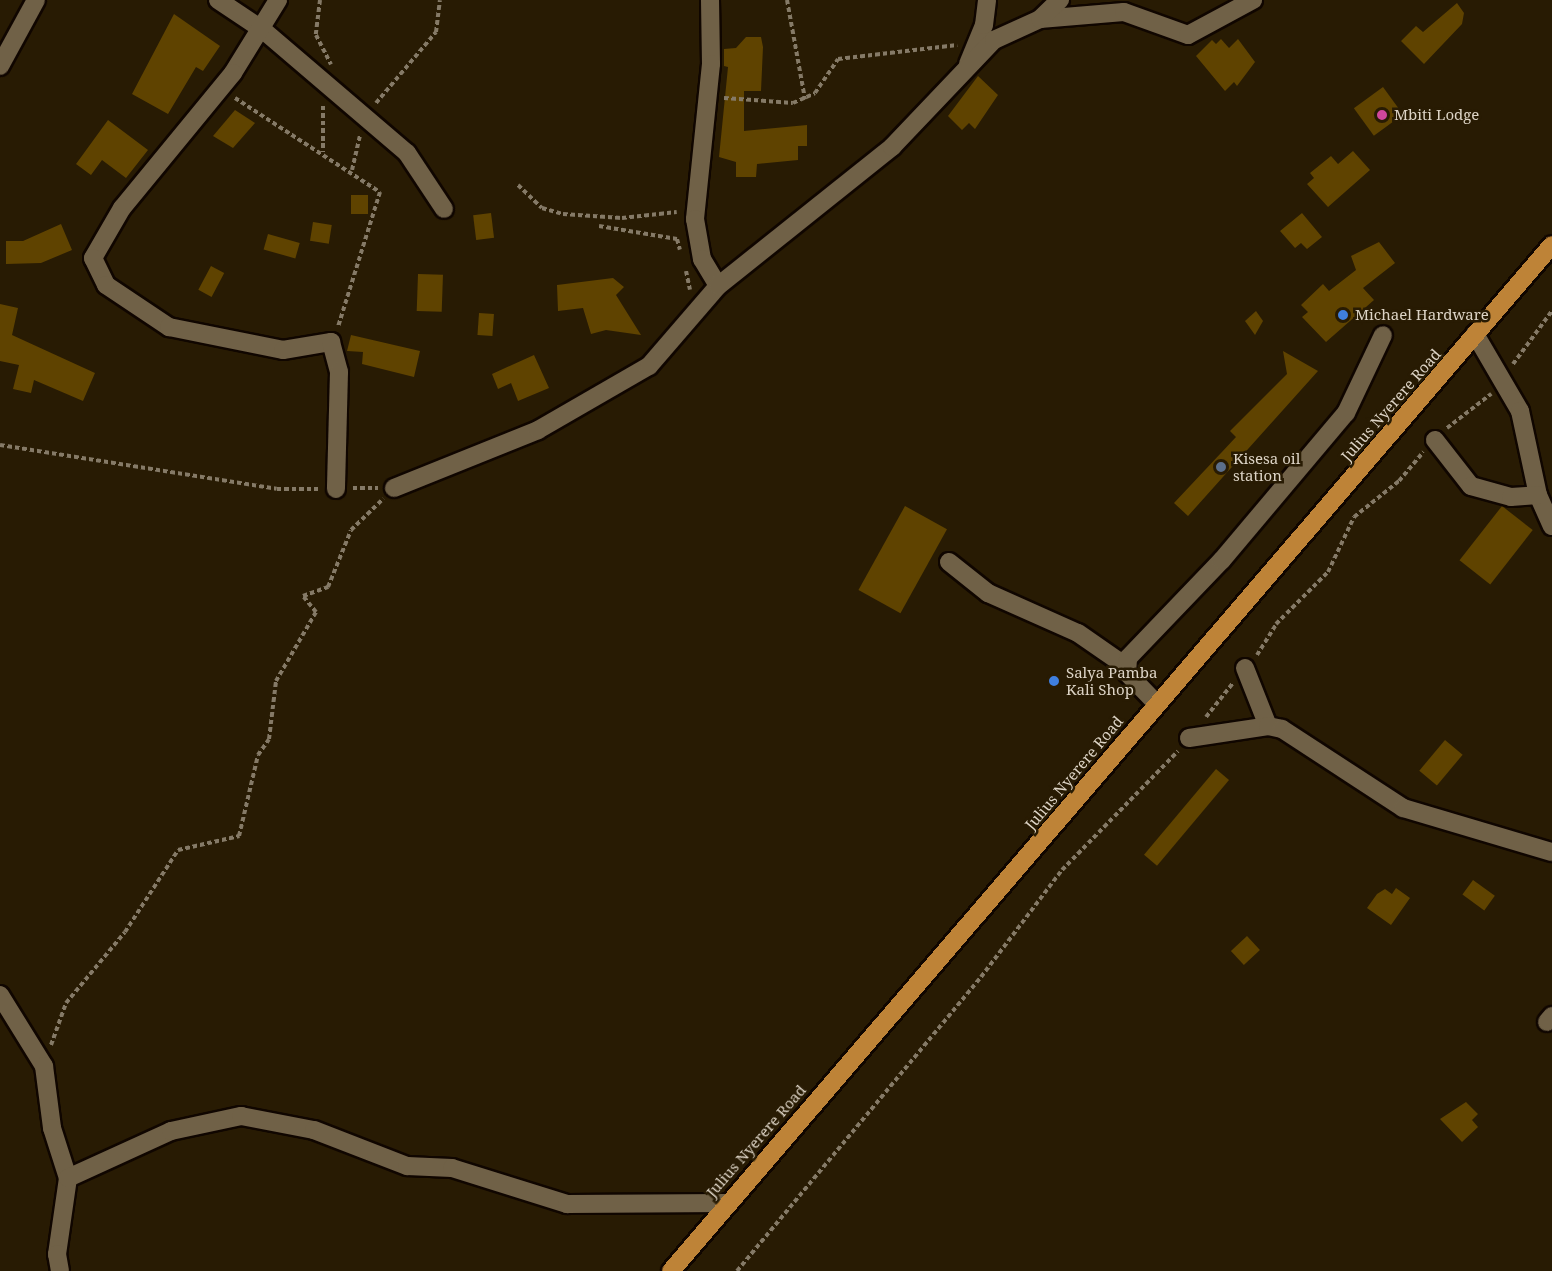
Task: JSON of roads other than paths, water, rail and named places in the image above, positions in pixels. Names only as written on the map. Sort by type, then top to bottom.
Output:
[{"type":"highway","name":"Julius Nyerere Road","points":[[671,1271],[726,1203],[1552,245]]},
{"type":"street","points":[[0,66],[36,0]]},
{"type":"street","points":[[218,0],[263,30],[365,115],[423,170],[444,209]]},
{"type":"street","points":[[278,0],[263,30],[116,217],[93,258],[96,272],[106,285],[169,327],[283,350],[324,339],[331,342],[339,372],[336,489]]},
{"type":"street","points":[[710,0],[706,97],[695,219],[702,259],[718,286]]},
{"type":"street","points":[[966,75],[987,0]]},
{"type":"street","points":[[394,488],[538,430],[649,366],[718,286],[831,200],[966,75],[994,40],[1040,19],[1060,0]]},
{"type":"street","points":[[1040,19],[1124,12],[1188,35],[1253,0]]},
{"type":"street","points":[[1475,334],[1504,380],[1520,411],[1538,495],[1552,526]]},
{"type":"street","points":[[1124,665],[1346,413],[1383,335]]},
{"type":"street","points":[[1436,440],[1471,486],[1511,497],[1538,495]]},
{"type":"street","points":[[949,562],[988,592],[1078,633],[1124,665],[1156,704]]},
{"type":"street","points":[[1245,668],[1268,726]]},
{"type":"street","points":[[1189,738],[1268,726],[1307,741],[1356,780],[1402,808],[1552,852]]},
{"type":"street","points":[[0,995],[44,1066],[52,1128],[68,1178],[57,1254],[60,1271]]},
{"type":"street","points":[[68,1178],[171,1131],[241,1116],[314,1130],[407,1166],[452,1168],[567,1204],[726,1203]]},
{"type":"place","name":"Mbiti Lodge","points":[[1382,115]]},
{"type":"place","name":"Michael Hardware","points":[[1343,315]]},
{"type":"place","name":"Kisesa oil station","points":[[1221,467]]},
{"type":"place","name":"Salya Pamba Kali Shop","points":[[1054,681]]}]
